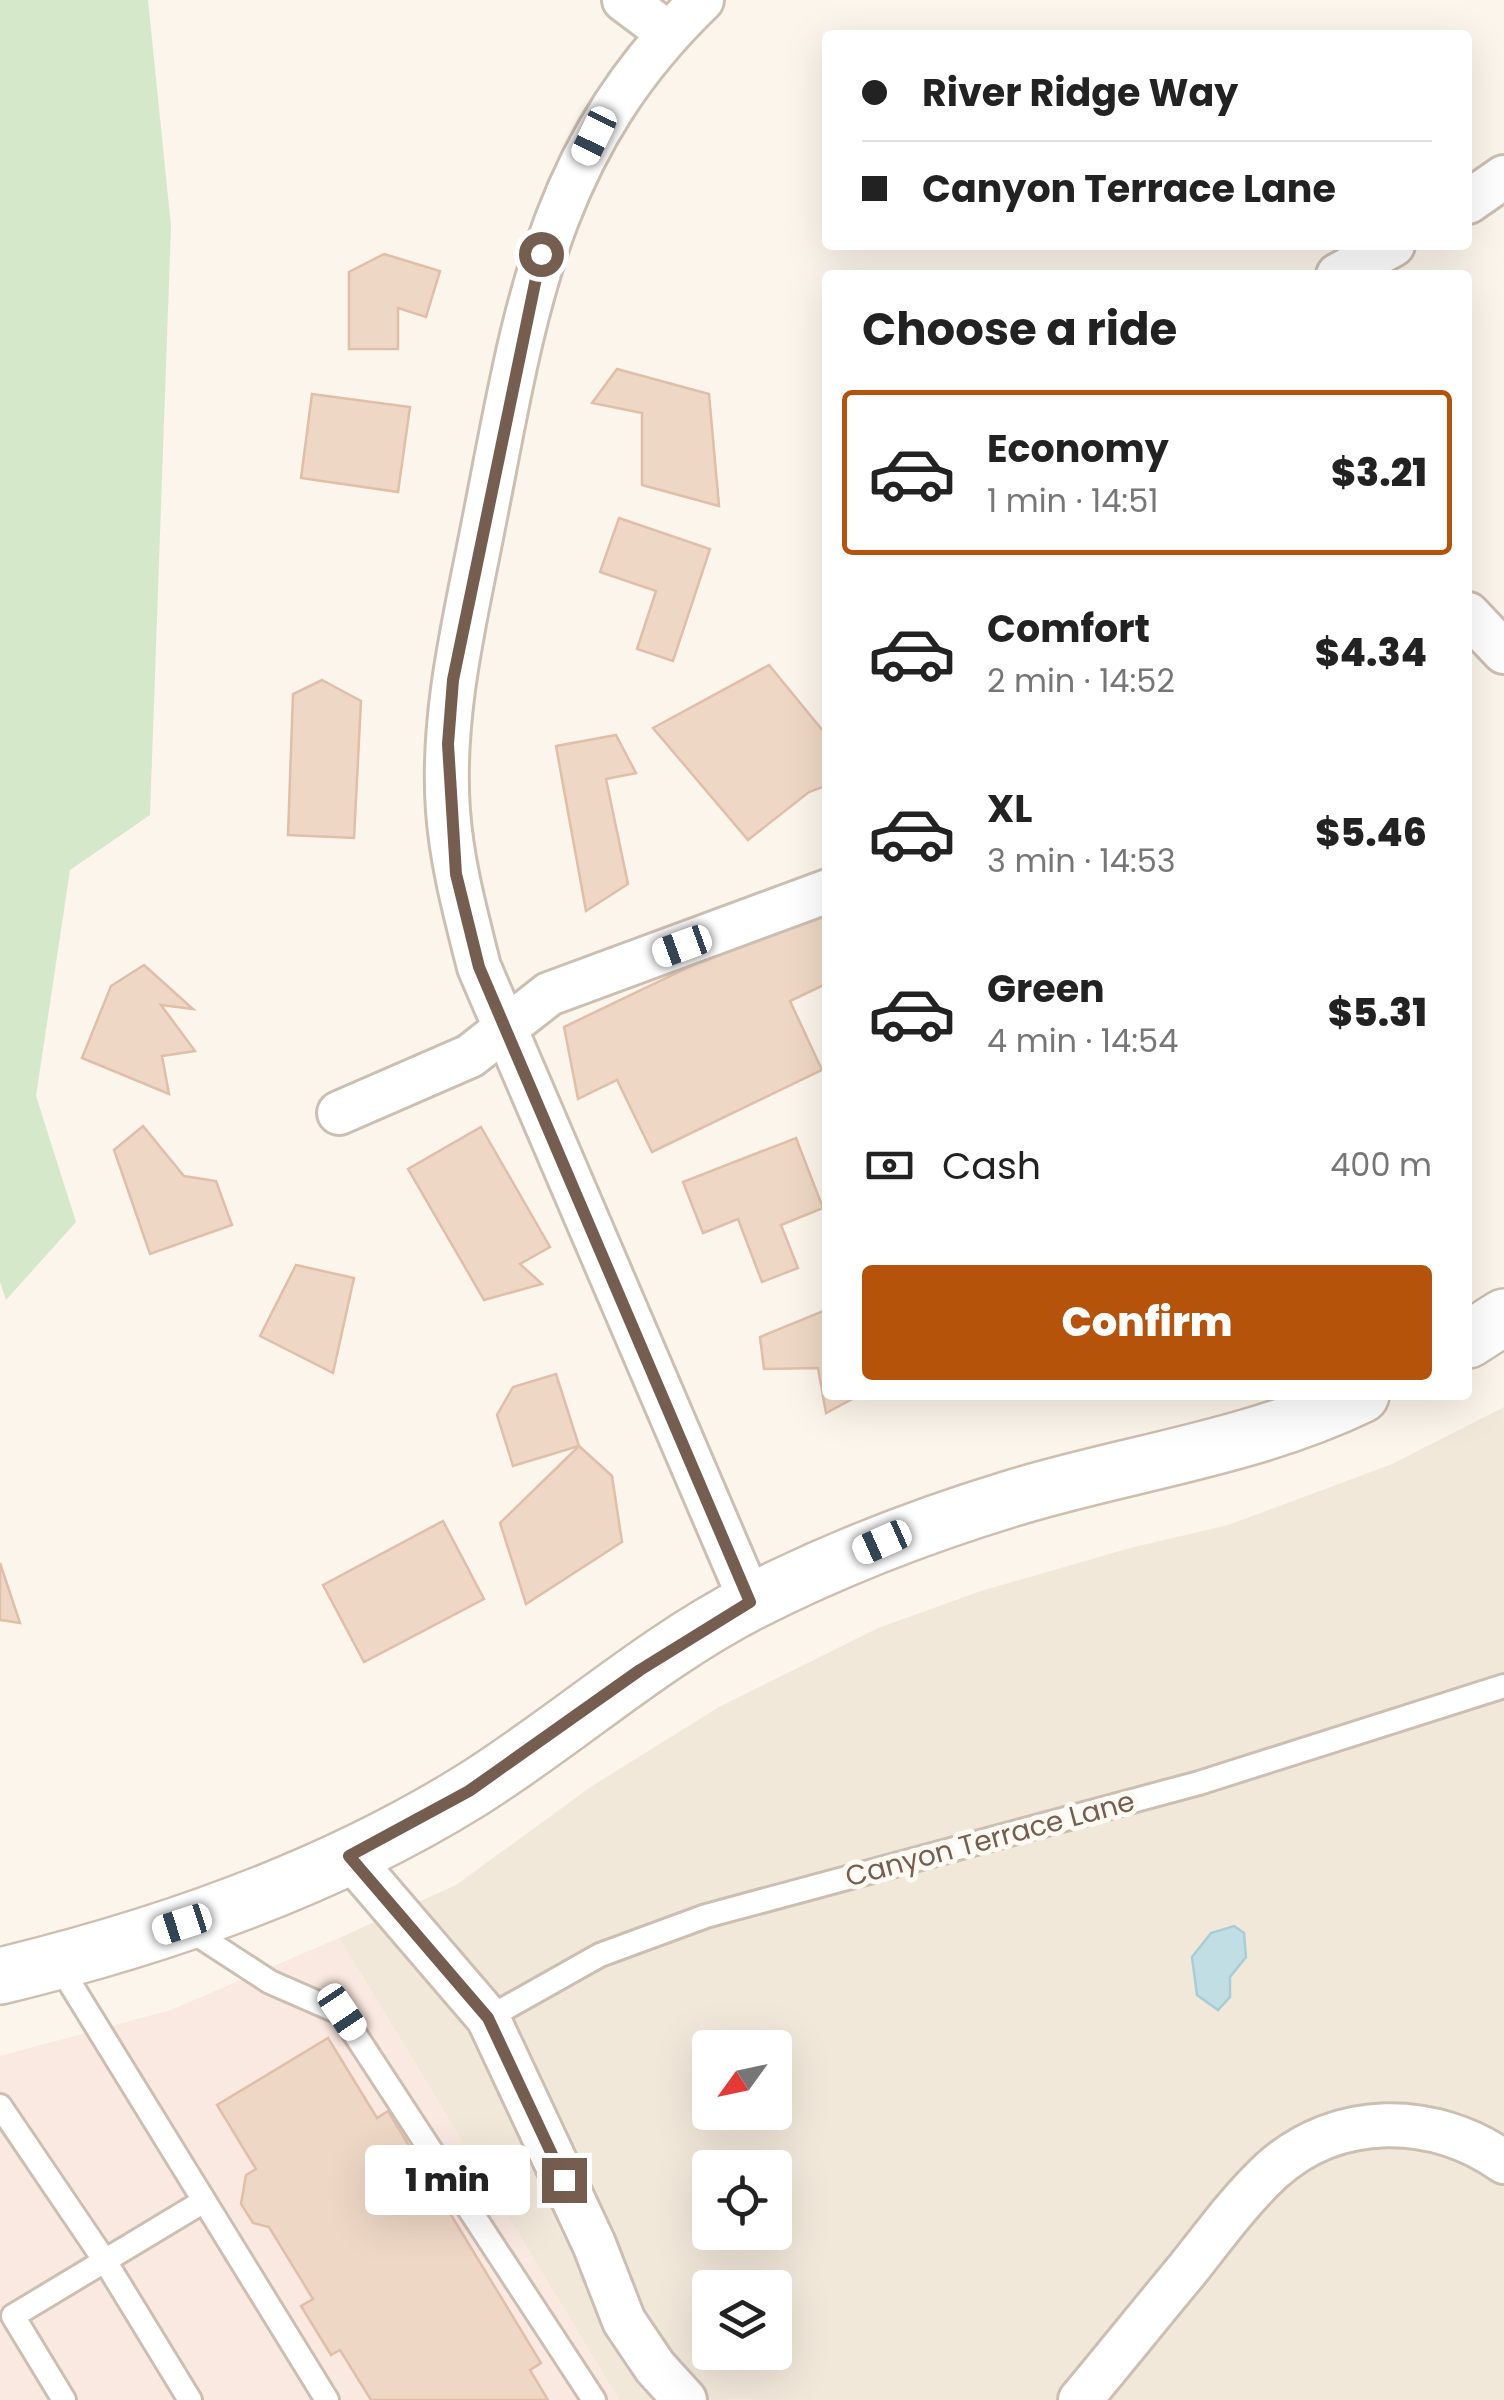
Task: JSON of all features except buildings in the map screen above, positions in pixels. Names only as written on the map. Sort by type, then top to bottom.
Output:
[{"type":"main road","points":[[1472,1337],[1504,1317]]},
{"type":"main road","points":[[0,1976],[182,1924],[349,1856],[469,1791],[640,1670],[750,1602],[882,1542],[976,1510],[1271,1431],[1348,1400]]},
{"type":"street","points":[[624,0],[668,33]]},
{"type":"street","points":[[702,0],[668,33],[594,136],[541,254],[453,680],[448,809],[456,874],[479,967],[750,1602]]},
{"type":"street","points":[[1472,199],[1504,177]]},
{"type":"street","points":[[1347,270],[1384,250]]},
{"type":"street","points":[[1472,618],[1504,652]]},
{"type":"street","points":[[338,1113],[470,1056],[549,994],[822,893]]},
{"type":"street","points":[[349,1856],[488,2018],[594,2244],[624,2321],[655,2367],[685,2400]]},
{"type":"street","points":[[1080,2400],[1251,2191],[1297,2152],[1350,2129],[1408,2125],[1463,2139],[1504,2162]]},
{"type":"lane","name":"Canyon Terrace Lane","points":[[488,2018],[600,1955],[706,1916],[1199,1783],[1504,1686]]},
{"type":"lane","points":[[182,1924],[270,1982],[342,2012],[594,2400]]},
{"type":"lane","points":[[57,1962],[327,2400]]},
{"type":"lane","points":[[0,2106],[106,2261],[190,2400]]},
{"type":"lane","points":[[64,2400],[6,2321],[204,2201]]},
{"type":"shaded area","points":[[1504,1407],[1504,2400],[619,2400],[339,1938],[456,1885],[592,1786],[719,1707],[878,1628],[981,1591],[1130,1548],[1228,1525],[1392,1464]]},
{"type":"shaded area","points":[[339,1938],[619,2400],[0,2400],[0,2056],[171,2010]]},
{"type":"green space","points":[[0,0],[148,0],[171,226],[150,815],[70,870],[36,1096],[76,1222],[6,1300],[0,1282]]},
{"type":"water","points":[[1234,1926],[1244,1933],[1246,1957],[1230,1977],[1230,1997],[1218,2010],[1197,1995],[1192,1957],[1211,1933]]},
{"type":"route","points":[[541,254],[523,324],[453,680],[448,809],[456,874],[479,967],[750,1602],[640,1670],[469,1791],[349,1856],[488,2018],[564,2180]]}]
